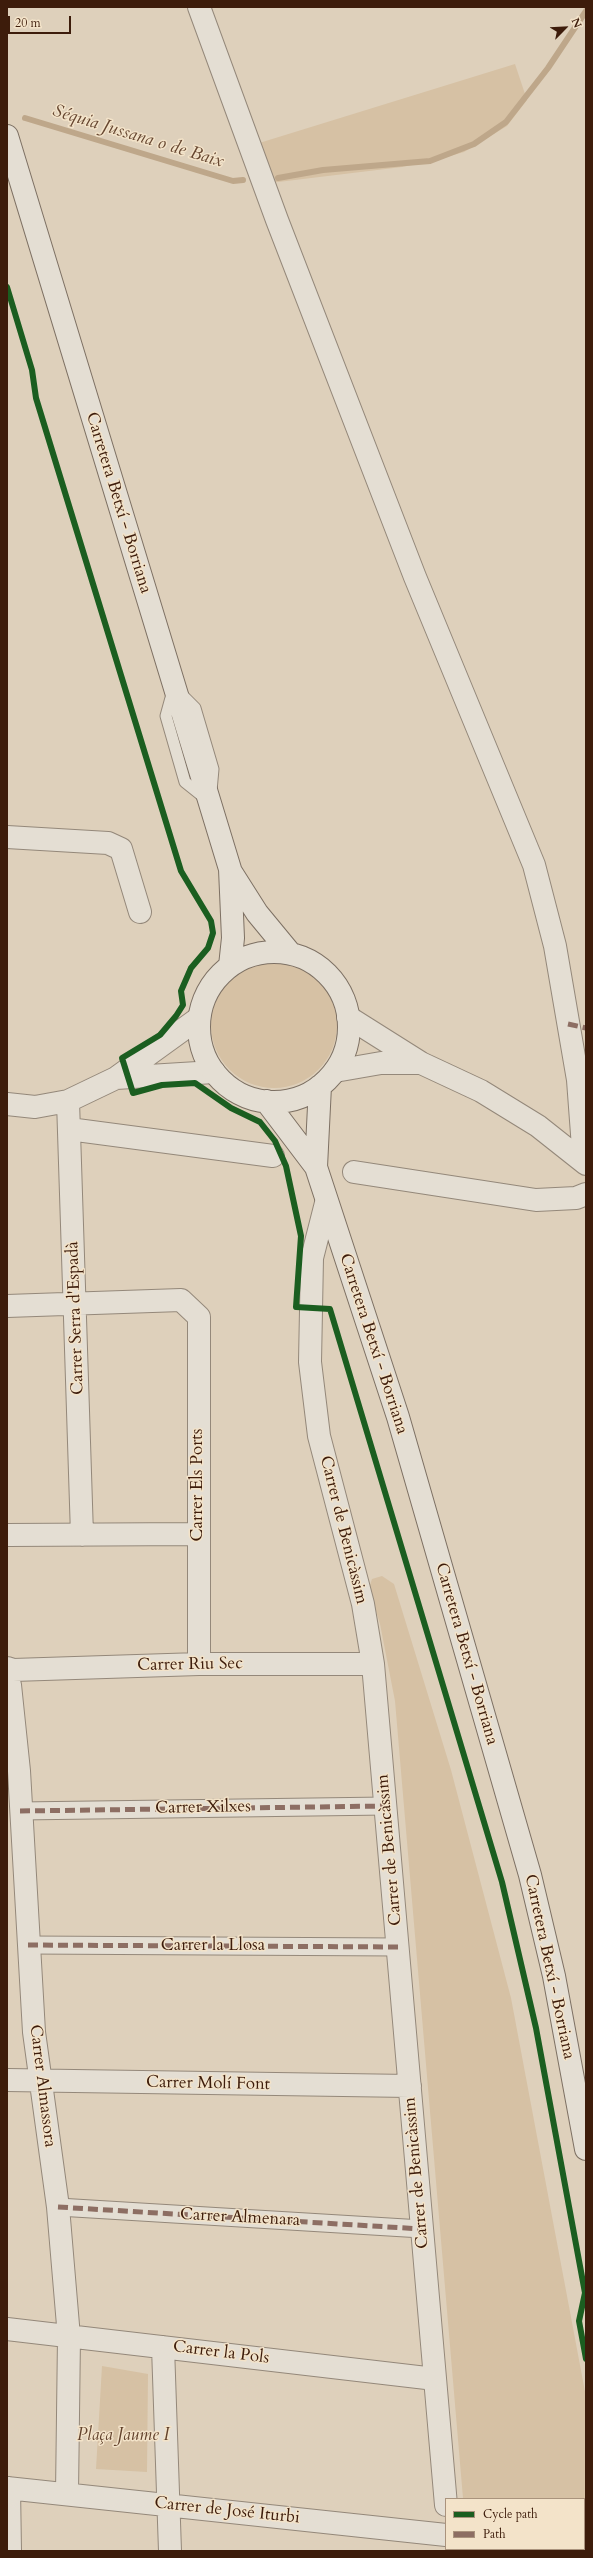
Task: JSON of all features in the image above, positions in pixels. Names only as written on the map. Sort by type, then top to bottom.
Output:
[{"type":"street","points":[[199,7],[276,220],[410,563],[534,865],[555,946],[578,1080],[585,1163]]},
{"type":"street","name":"Carretera Betxí - Borriana","points":[[7,136],[230,869],[233,938],[230,966]]},
{"type":"street","points":[[7,837],[108,843],[121,849],[140,912]]},
{"type":"street","name":"Carretera Betxí - Borriana","points":[[230,869],[257,913],[290,953]]},
{"type":"street","points":[[269,952],[290,953],[311,961],[329,976],[342,995],[348,1017],[348,1036],[344,1054],[328,1078],[304,1096],[286,1101],[266,1102],[246,1097],[228,1086],[214,1072],[204,1055],[199,1036],[199,1018],[208,992],[215,980],[230,966],[248,956],[269,952]]},
{"type":"street","points":[[348,1017],[421,1063],[481,1092],[538,1126],[585,1163]]},
{"type":"street","points":[[7,1104],[35,1107],[68,1101],[116,1078],[199,1018]]},
{"type":"street","points":[[328,1078],[380,1063],[421,1063]]},
{"type":"street","points":[[116,1078],[214,1072]]},
{"type":"street","name":"Carretera Betxí - Borriana","points":[[316,1167],[328,1078]]},
{"type":"street","name":"Carrer Serra d'Espadà","points":[[68,1101],[76,1305],[82,1535]]},
{"type":"street","name":"Carretera Betxí - Borriana","points":[[266,1102],[316,1167],[326,1203],[398,1417],[530,1875],[554,1976],[586,2148]]},
{"type":"street","points":[[69,1129],[273,1156]]},
{"type":"street","points":[[354,1172],[536,1200],[576,1198],[586,1194]]},
{"type":"street","name":"Carrer de Benicàssim","points":[[326,1203],[312,1258],[310,1362],[319,1436],[362,1604],[373,1664],[445,2498]]},
{"type":"street","name":"Carrer Els Ports","points":[[76,1305],[182,1300],[199,1317],[199,1664]]},
{"type":"street","points":[[7,1306],[76,1305]]},
{"type":"street","points":[[7,1535],[198,1534]]},
{"type":"street","name":"Carrer Riu Sec","points":[[7,1668],[13,1670],[199,1664],[373,1664]]},
{"type":"street","name":"Carrer Almassora","points":[[7,1680],[10,1685],[13,1769],[20,1811],[28,1945],[40,2080],[58,2207],[69,2337],[67,2493]]},
{"type":"street","name":"Carrer Xilxes","points":[[20,1811],[386,1806]]},
{"type":"street","name":"Carrer la Llosa","points":[[28,1945],[398,1947]]},
{"type":"street","name":"Carrer Molí Font","points":[[7,2080],[410,2086]]},
{"type":"street","name":"Carrer Almenara","points":[[58,2207],[422,2229]]},
{"type":"street","name":"Carrer la Pols","points":[[7,2329],[435,2379]]},
{"type":"street","points":[[163,2347],[170,2505],[170,2551]]},
{"type":"street","points":[[8,2488],[10,2551]]},
{"type":"street","name":"Carrer de José Iturbi","points":[[8,2488],[67,2493],[445,2535]]},
{"type":"street","points":[[582,2551],[586,2550]]},
{"type":"green space","points":[[515,64],[527,100],[507,126],[464,152],[433,161],[402,167],[270,183],[256,144]]},
{"type":"green space","points":[[274,962],[286,963],[298,967],[314,976],[323,985],[332,1001],[336,1013],[336,1037],[332,1049],[323,1065],[314,1074],[298,1083],[286,1087],[274,1088],[262,1087],[250,1083],[234,1074],[225,1065],[216,1049],[212,1037],[211,1025],[212,1013],[216,1001],[225,985],[234,976],[250,967],[262,963]]},
{"type":"green space","points":[[382,1576],[394,1584],[451,1770],[511,1998],[586,2397],[586,2522],[585,2498],[463,2498],[395,1701],[380,1624],[369,1588],[372,1579]]},
{"type":"green space","name":"Plaça Jaume I","points":[[102,2366],[148,2374],[147,2472],[96,2469]]},
{"type":"waterway","name":"Séquia Jussana o de Baix","points":[[278,178],[323,170],[430,161],[474,144],[506,122],[548,68],[586,11]]},
{"type":"waterway","name":"Séquia Jussana o de Baix","points":[[25,118],[233,181],[243,180]]},
{"type":"marked path","points":[[568,1024],[586,1028]]},
{"type":"marked path","points":[[20,1811],[386,1806]]},
{"type":"marked path","points":[[28,1945],[398,1947]]},
{"type":"marked path","points":[[58,2207],[422,2229]]},
{"type":"cycle path","points":[[7,287],[32,370],[36,398],[181,871],[211,921],[213,933],[208,948],[191,968],[181,991],[183,1005],[176,1016],[160,1035],[122,1058],[133,1093],[162,1085],[195,1083],[231,1108],[260,1122],[275,1141],[286,1166],[301,1236],[296,1307],[330,1309],[502,1882],[536,2028],[585,2293],[579,2321],[586,2359]]}]
